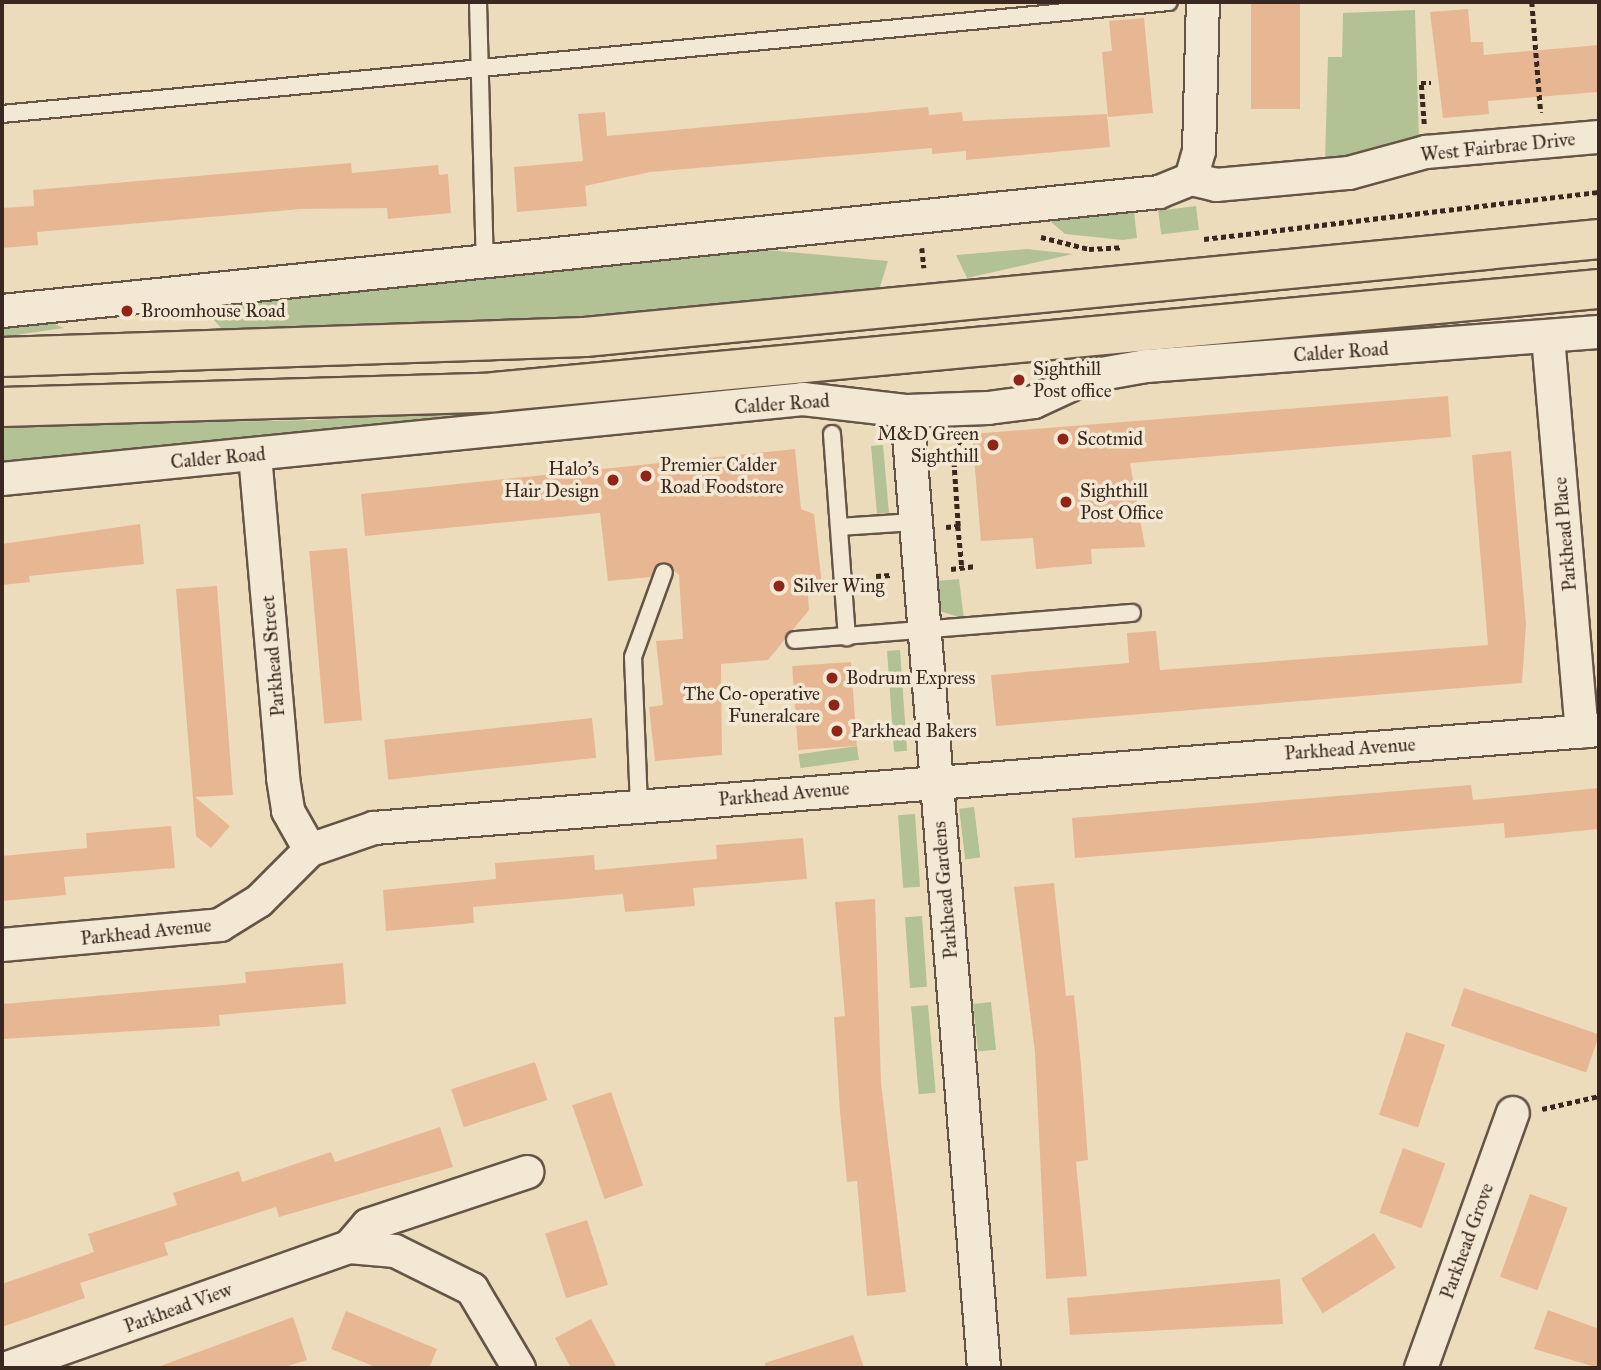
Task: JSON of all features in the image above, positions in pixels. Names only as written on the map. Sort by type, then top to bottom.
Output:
[{"type":"main road","points":[[2,357],[585,337],[1599,239]]},
{"type":"main road","name":"Calder Road","points":[[2,407],[494,392],[1599,289]]},
{"type":"street","points":[[2,311],[1159,192],[1191,179],[1199,151],[1203,2]]},
{"type":"street","name":"West Fairbrae Drive","points":[[1191,179],[1216,185],[1349,173],[1426,152],[1599,137]]},
{"type":"street","name":"Calder Road","points":[[2,479],[803,399],[907,411],[1034,402],[1090,376],[1146,366],[1599,332]]},
{"type":"street","name":"Parkhead Place","points":[[1548,337],[1591,731]]},
{"type":"street","name":"Parkhead Gardens","points":[[907,411],[928,518],[923,632],[984,1368]]},
{"type":"street","name":"Parkhead Street","points":[[255,455],[283,778],[288,811],[310,850]]},
{"type":"street","name":"Parkhead Avenue","points":[[2,945],[220,926],[259,901],[310,850],[373,828],[936,780],[1591,731]]},
{"type":"street","name":"Parkhead Grove","points":[[1421,1368],[1513,1114]]},
{"type":"street","name":"Parkhead View","points":[[349,1247],[368,1225],[527,1172]]},
{"type":"street","name":"Parkhead View","points":[[7,1368],[349,1247],[395,1251],[472,1289],[519,1368]]},
{"type":"lane","points":[[478,2],[485,263]]},
{"type":"lane","points":[[2,114],[480,73],[1169,2]]},
{"type":"lane","points":[[832,434],[847,637]]},
{"type":"lane","points":[[839,527],[928,518]]},
{"type":"lane","points":[[639,806],[633,657],[664,572]]},
{"type":"lane","points":[[795,640],[923,632],[1132,613]]},
{"type":"path","points":[[1532,2],[1543,142]]},
{"type":"path","points":[[1426,152],[1421,83],[1431,83]]},
{"type":"path","points":[[1188,241],[1599,192]]},
{"type":"path","points":[[1041,237],[1089,248],[1136,247]]},
{"type":"path","points":[[953,450],[962,567]]},
{"type":"path","points":[[928,518],[944,527],[958,526]]},
{"type":"path","points":[[1513,1114],[1599,1096]]},
{"type":"green space","points":[[1415,10],[1419,141],[1325,161],[1328,57],[1342,57],[1343,13]]},
{"type":"green space","points":[[1196,206],[1199,230],[1161,234],[1158,211]]},
{"type":"green space","points":[[1134,212],[1137,238],[1123,240],[1065,234],[1050,221]]},
{"type":"green space","points":[[756,249],[888,261],[880,287],[592,320],[229,337],[213,319],[222,303]]},
{"type":"green space","points":[[1027,249],[1073,254],[967,278],[956,255]]},
{"type":"green space","points":[[42,319],[64,328],[2,337],[2,322]]},
{"type":"green space","points":[[546,405],[548,414],[2,469],[2,426],[313,420]]},
{"type":"green space","points":[[883,445],[889,513],[877,514],[871,446]]},
{"type":"green space","points":[[959,579],[964,619],[940,611],[936,581]]},
{"type":"green space","points":[[900,650],[907,751],[894,752],[887,651]]},
{"type":"green space","points":[[857,746],[859,760],[801,768],[799,754]]},
{"type":"green space","points":[[974,807],[980,858],[965,859],[959,809]]},
{"type":"green space","points":[[915,814],[920,887],[903,888],[898,815]]},
{"type":"green space","points":[[922,916],[927,987],[910,988],[905,917]]},
{"type":"green space","points":[[991,1002],[996,1050],[978,1052],[973,1004]]},
{"type":"green space","points":[[928,1005],[936,1093],[919,1094],[911,1006]]},
{"type":"building","points":[[1251,2],[1300,2],[1300,109],[1251,109]]},
{"type":"building","points":[[1468,9],[1471,42],[1483,42],[1484,55],[1599,45],[1599,92],[1488,101],[1489,114],[1443,118],[1430,12]]},
{"type":"building","points":[[1144,18],[1153,113],[1108,117],[1102,52],[1112,51],[1109,21]]},
{"type":"building","points":[[928,107],[929,115],[962,112],[963,121],[1107,114],[1110,147],[966,160],[966,151],[932,154],[932,148],[650,172],[585,186],[587,206],[517,212],[514,167],[583,161],[578,114],[605,112],[607,136]]},
{"type":"building","points":[[351,163],[352,173],[438,165],[439,175],[448,174],[451,213],[388,219],[387,208],[301,209],[37,232],[38,245],[2,248],[2,208],[34,206],[33,190]]},
{"type":"building","points":[[1448,396],[1451,437],[1130,463],[1145,547],[1091,549],[1092,564],[1036,569],[1033,538],[981,541],[972,434]]},
{"type":"building","points":[[795,449],[801,509],[814,514],[823,594],[808,595],[809,610],[768,660],[721,664],[722,755],[655,761],[649,707],[663,705],[656,641],[683,639],[679,575],[663,562],[651,577],[608,581],[600,513],[365,536],[361,494]]},
{"type":"building","points":[[1511,451],[1526,624],[1522,683],[996,726],[991,675],[1129,663],[1127,633],[1156,631],[1160,670],[1488,645],[1472,455]]},
{"type":"building","points":[[140,524],[144,564],[29,576],[30,582],[2,585],[2,544]]},
{"type":"building","points":[[347,548],[362,720],[324,724],[309,551]]},
{"type":"building","points":[[217,586],[233,795],[195,797],[230,826],[211,848],[196,836],[176,589]]},
{"type":"building","points":[[851,662],[857,746],[798,750],[792,666]]},
{"type":"building","points":[[592,718],[596,758],[388,780],[384,740]]},
{"type":"building","points":[[1471,785],[1473,800],[1599,788],[1599,829],[1505,838],[1504,823],[1075,858],[1072,818]]},
{"type":"building","points":[[171,826],[175,868],[64,877],[66,895],[2,901],[2,856],[87,848],[86,833]]},
{"type":"building","points":[[803,838],[807,879],[693,888],[695,906],[625,912],[623,894],[473,907],[474,923],[386,931],[383,890],[496,879],[495,863],[594,855],[595,870],[717,859],[716,845]]},
{"type":"building","points":[[1054,883],[1066,996],[1074,995],[1081,1065],[1088,1160],[1076,1162],[1087,1276],[1046,1279],[1035,1052],[1014,887]]},
{"type":"building","points":[[875,899],[881,1083],[906,1292],[867,1296],[857,1181],[847,1182],[840,1112],[834,1017],[845,1016],[835,902]]},
{"type":"building","points":[[343,963],[346,1004],[219,1015],[220,1026],[2,1039],[2,1004],[246,983],[245,972]]},
{"type":"building","points":[[1464,988],[1599,1034],[1586,1072],[1451,1026]]},
{"type":"building","points":[[1406,1032],[1445,1045],[1418,1127],[1379,1115]]},
{"type":"building","points":[[535,1062],[547,1100],[464,1127],[451,1089]]},
{"type":"building","points":[[611,1092],[643,1186],[604,1199],[572,1105]]},
{"type":"building","points":[[440,1127],[453,1167],[279,1217],[276,1207],[164,1243],[168,1255],[80,1283],[85,1298],[2,1327],[2,1284],[94,1252],[88,1234],[177,1205],[173,1193],[239,1171],[242,1182],[331,1152],[335,1162]]},
{"type":"building","points":[[1403,1148],[1445,1163],[1422,1228],[1379,1213]]},
{"type":"building","points":[[1530,1194],[1568,1208],[1537,1290],[1500,1277]]},
{"type":"building","points":[[587,1220],[608,1285],[566,1298],[545,1234]]},
{"type":"building","points":[[1374,1233],[1396,1268],[1323,1313],[1301,1279]]},
{"type":"building","points":[[1280,1279],[1283,1324],[1070,1335],[1067,1298]]},
{"type":"building","points":[[1548,1310],[1599,1329],[1599,1368],[1534,1349]]},
{"type":"building","points":[[346,1311],[437,1349],[429,1368],[378,1368],[331,1349]]},
{"type":"building","points":[[293,1317],[307,1360],[281,1368],[155,1368]]},
{"type":"building","points":[[591,1319],[617,1368],[571,1368],[555,1338]]},
{"type":"building","points":[[853,1335],[864,1368],[766,1368],[765,1363]]},
{"type":"place","name":"Broomhouse Road","points":[[127,311]]},
{"type":"place","name":"Sighthill Post office","points":[[1019,380]]},
{"type":"place","name":"Scotmid","points":[[1063,439]]},
{"type":"place","name":"M&D Green Sighthill","points":[[993,445]]},
{"type":"place","name":"Premier Calder Road Foodstore","points":[[646,476]]},
{"type":"place","name":"Halo's Hair Design","points":[[613,480]]},
{"type":"place","name":"Sighthill Post Office","points":[[1066,502]]},
{"type":"place","name":"Silver Wing","points":[[779,586]]},
{"type":"place","name":"Bodrum Express","points":[[832,678]]},
{"type":"place","name":"The Co-operative Funeralcare","points":[[834,705]]},
{"type":"place","name":"Parkhead Bakers","points":[[837,731]]}]
